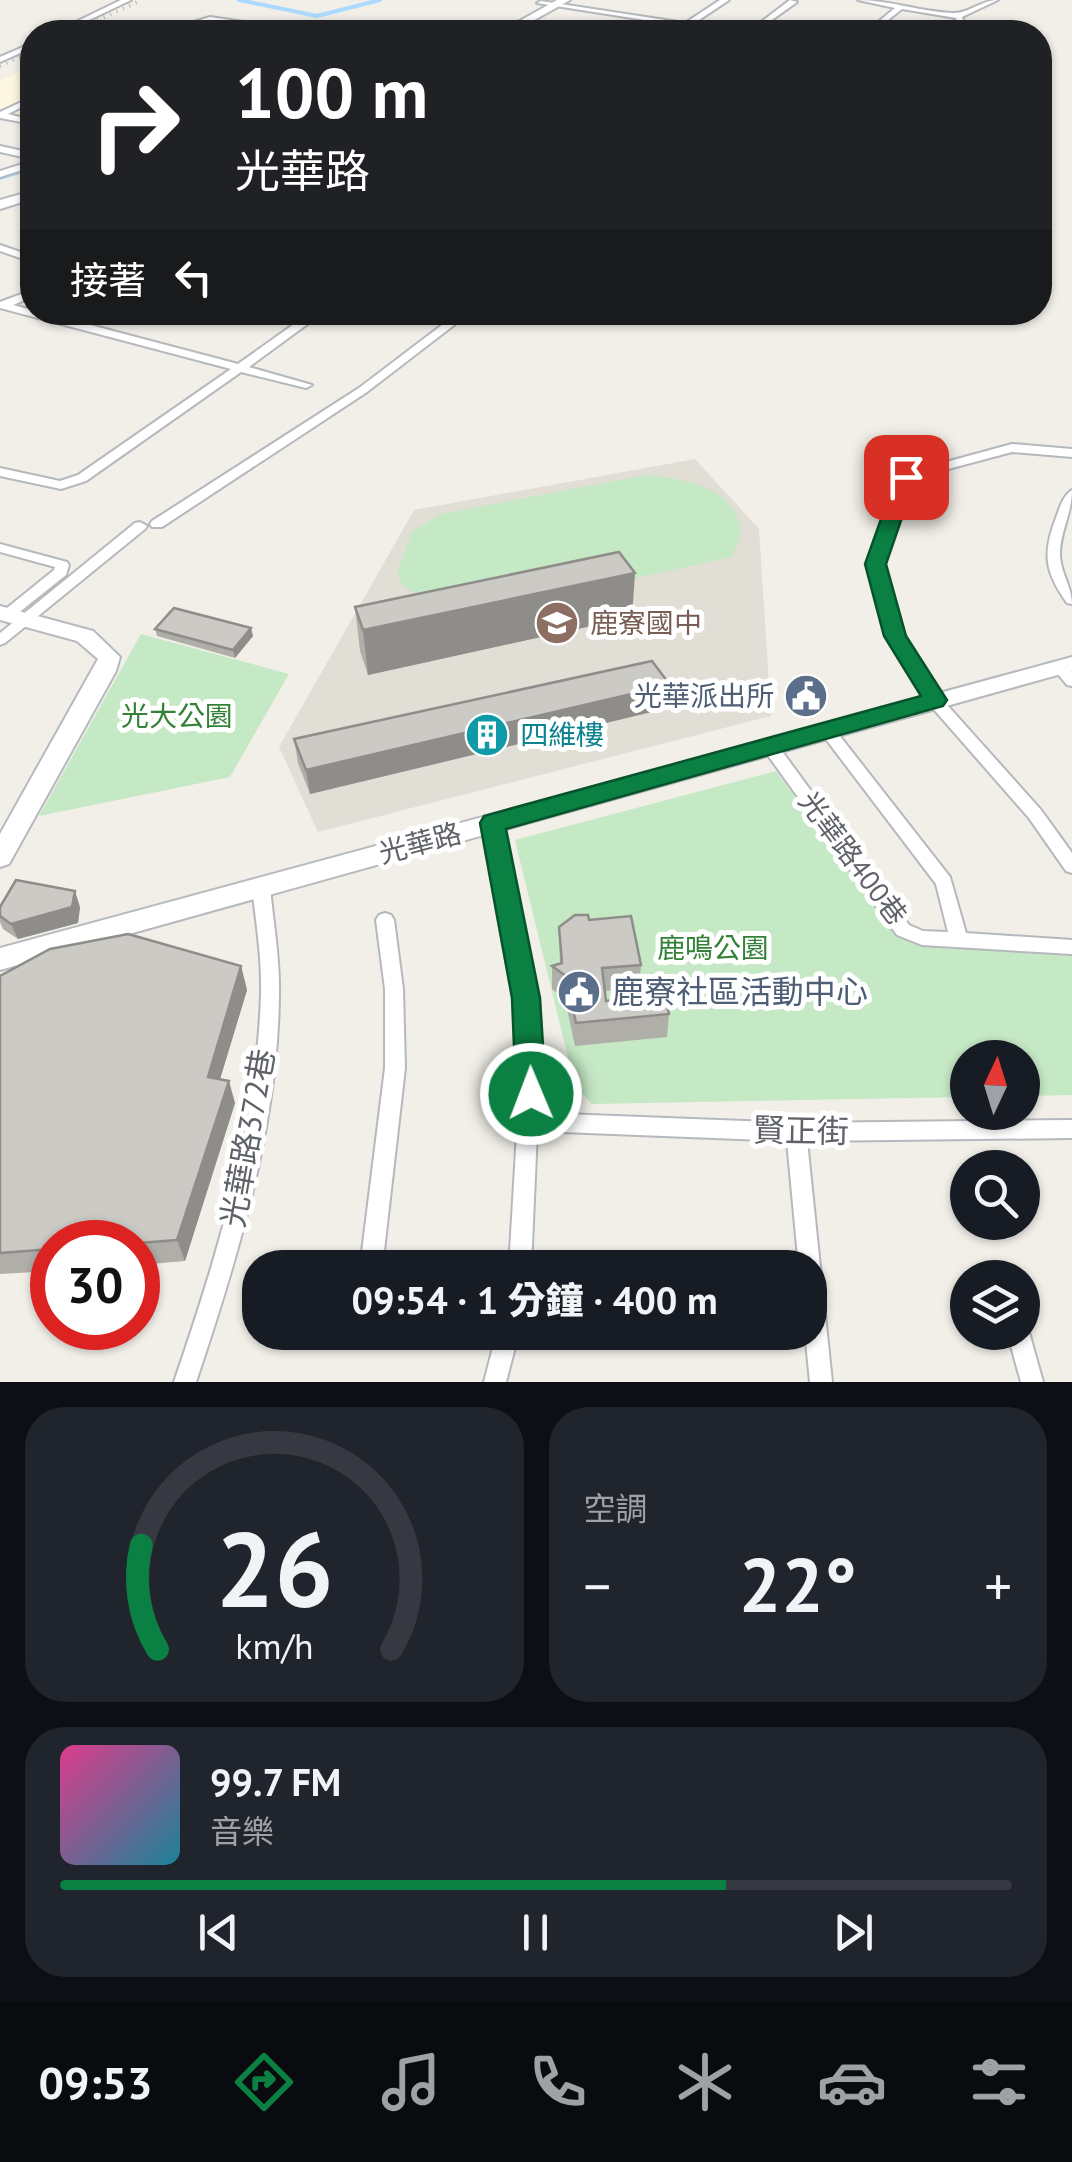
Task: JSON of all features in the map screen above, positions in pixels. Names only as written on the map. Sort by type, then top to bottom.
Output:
[{"type":"street","points":[[84,20],[127,0]]},
{"type":"street","points":[[693,20],[725,0]]},
{"type":"street","points":[[862,0],[958,16],[994,0]]},
{"type":"street","points":[[524,20],[552,2]]},
{"type":"street","points":[[513,20],[552,2],[662,20]]},
{"type":"street","points":[[768,20],[793,2]]},
{"type":"street","points":[[884,20],[900,7]]},
{"type":"street","points":[[958,16],[961,20]]},
{"type":"street","points":[[72,325],[306,385]]},
{"type":"street","points":[[0,472],[61,486],[82,478],[301,325]]},
{"type":"street","points":[[157,524],[363,390],[449,325]]},
{"type":"street","points":[[1072,454],[1012,448],[906,477],[875,564],[895,636],[935,700],[1035,814],[1072,866]]},
{"type":"street","points":[[1072,494],[1054,537],[1051,568],[1072,600]]},
{"type":"street","points":[[11,616],[140,526]]},
{"type":"street","points":[[0,548],[62,566],[62,572],[11,616],[0,640]]},
{"type":"street","points":[[0,857],[109,657],[85,636],[11,616]]},
{"type":"street","name":"光華路","points":[[0,958],[935,700],[1068,670]]},
{"type":"street","points":[[827,730],[944,882],[959,940]]},
{"type":"street","name":"光華路400巷","points":[[770,747],[903,930],[922,938],[1072,947]]},
{"type":"street","points":[[492,823],[526,998],[530,1122],[521,1250]]},
{"type":"street","name":"光華路372巷","points":[[185,1382],[222,1276],[266,1056],[270,990],[261,887]]},
{"type":"street","points":[[373,1250],[395,1068],[394,990],[384,920]]},
{"type":"street","name":"賢正街","points":[[530,1122],[796,1132],[1072,1129]]},
{"type":"street","points":[[796,1132],[808,1250]]},
{"type":"street","points":[[494,1382],[503,1350]]},
{"type":"street","points":[[818,1350],[821,1382]]},
{"type":"street","points":[[1023,1350],[1032,1382]]},
{"type":"shaded area","points":[[20,72],[20,117],[0,113],[0,81]]},
{"type":"shaded area","name":"鹿寮國中","points":[[695,459],[759,529],[771,716],[318,832],[279,747],[414,510]]},
{"type":"green space","points":[[646,475],[706,488],[731,506],[740,535],[732,557],[483,611],[434,603],[403,586],[397,574],[412,532],[441,514]]},
{"type":"green space","name":"光大公園","points":[[141,634],[289,674],[230,777],[39,816]]},
{"type":"green space","name":"鹿鳴公園","points":[[776,771],[875,906],[934,936],[1072,945],[1072,1095],[1040,1096],[1040,1040],[950,1040],[950,1097],[592,1104],[575,1086],[515,840]]},
{"type":"building","points":[[619,552],[635,573],[363,630],[355,607]]},
{"type":"building","points":[[174,608],[251,628],[233,650],[155,629]]},
{"type":"building","points":[[652,661],[670,685],[306,770],[294,739]]},
{"type":"building","points":[[16,880],[75,891],[72,907],[11,924],[0,916],[0,907]]},
{"type":"building","points":[[575,915],[588,915],[589,920],[631,916],[641,965],[602,968],[606,1001],[665,994],[669,1014],[576,1023],[566,976],[552,966],[562,963],[559,927]]},
{"type":"building","points":[[128,934],[241,966],[208,1077],[229,1081],[177,1240],[160,1241],[160,1220],[30,1220],[30,1251],[0,1253],[0,976],[50,949]]},
{"type":"waterway","points":[[239,0],[317,16],[380,0]]},
{"type":"waterway","points":[[0,178],[20,172]]},
{"type":"railway","points":[[98,20],[142,0]]},
{"type":"railway","points":[[0,66],[20,57]]},
{"type":"place","name":"鹿寮國中","points":[[557,623]]},
{"type":"place","name":"光華派出所","points":[[806,696]]},
{"type":"place","name":"四維樓","points":[[487,735]]},
{"type":"place","name":"鹿寮社區活動中心","points":[[579,992]]},
{"type":"route","points":[[531,1094],[526,998],[492,823],[935,700],[895,636],[875,564],[906,477]]}]
